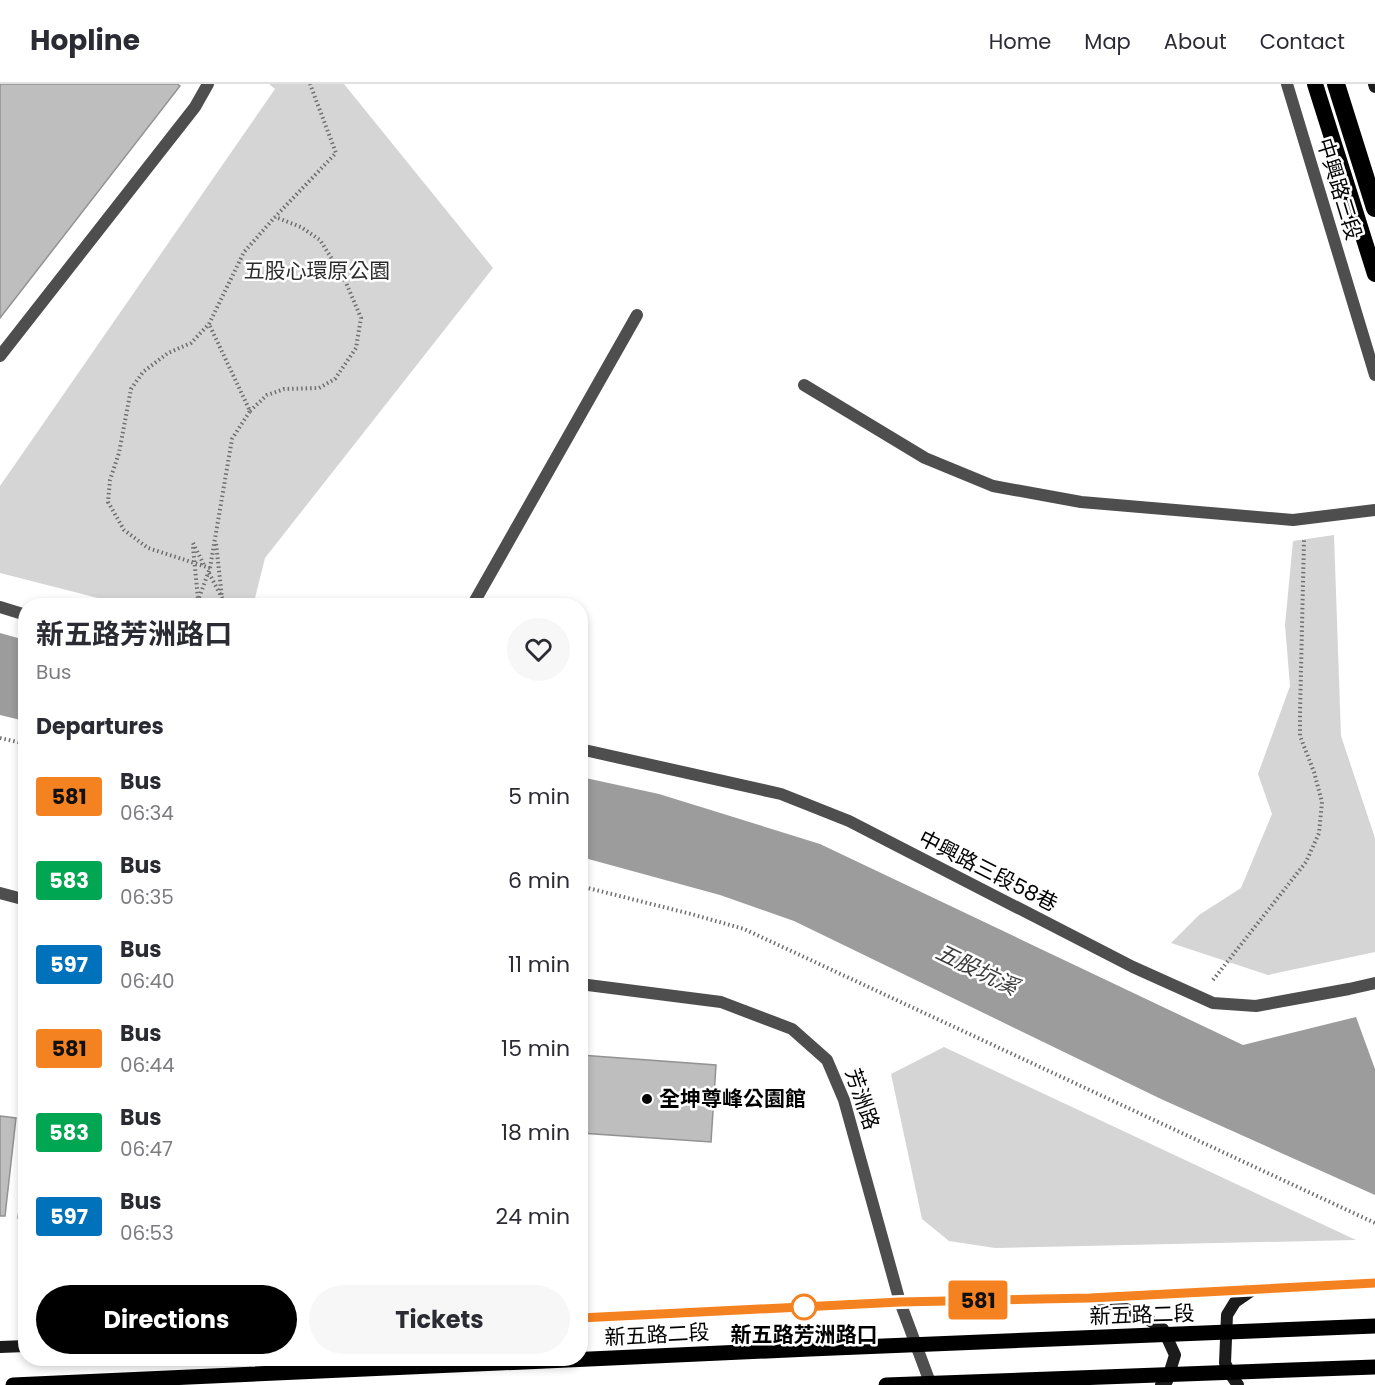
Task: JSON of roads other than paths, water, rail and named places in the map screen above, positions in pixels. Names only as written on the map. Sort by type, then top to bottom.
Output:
[{"type":"highway","points":[[1315,84],[1375,274]]},
{"type":"highway","points":[[1336,84],[1375,208]]},
{"type":"main road","name":"新五路二段","points":[[588,1318],[900,1302],[1090,1298],[1375,1283]]},
{"type":"main road","points":[[1239,1385],[1225,1363],[1227,1315],[1235,1302],[1255,1289]]},
{"type":"main road","points":[[1090,1298],[1136,1312],[1163,1329],[1176,1355],[1167,1381],[1161,1385]]},
{"type":"main road","name":"新五路二段","points":[[588,1359],[1375,1326]]},
{"type":"main road","points":[[0,1347],[18,1346]]},
{"type":"main road","name":"新五路二段","points":[[12,1385],[431,1366]]},
{"type":"main road","points":[[886,1385],[1375,1367]]},
{"type":"street","points":[[0,356],[195,108],[208,84]]},
{"type":"street","name":"中興路三段","points":[[1287,84],[1375,375]]},
{"type":"street","points":[[477,598],[637,315]]},
{"type":"street","points":[[804,385],[925,458],[993,486],[1081,502],[1293,520],[1375,510]]},
{"type":"street","points":[[0,607],[18,613]]},
{"type":"street","name":"中興路三段58巷","points":[[588,751],[781,794],[840,817],[1133,967],[1213,1002],[1256,1006],[1375,983]]},
{"type":"street","points":[[0,893],[18,898]]},
{"type":"street","name":"芳洲路","points":[[588,985],[721,1002],[792,1029],[827,1060],[844,1100],[900,1302],[931,1385]]},
{"type":"water","points":[[0,633],[18,638],[18,719],[0,715]]},
{"type":"water","name":"五股坑溪","points":[[588,779],[659,794],[820,844],[1243,1045],[1356,1017],[1375,1069],[1375,1195],[1161,1099],[794,921],[720,895],[588,859]]},
{"type":"place","name":"全坤尊峰公園館","points":[[647,1099]]},
{"type":"place","name":"新五路芳洲路口","points":[[804,1307]]},
{"type":"park label","name":"五股心環原公園","points":[[317,271]]}]
